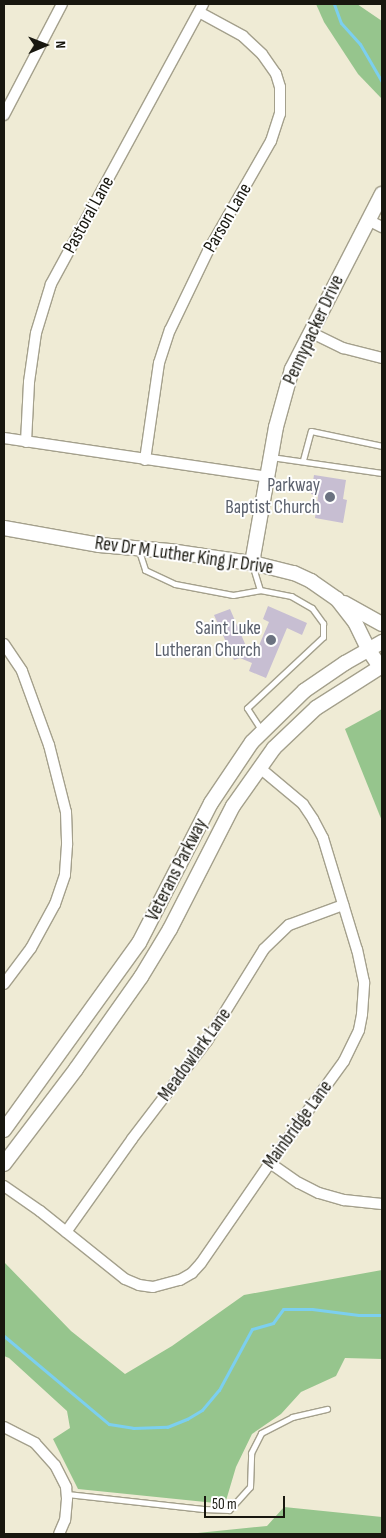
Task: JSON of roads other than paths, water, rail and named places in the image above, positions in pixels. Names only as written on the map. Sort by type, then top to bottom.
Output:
[{"type":"main road","name":"Pennypacker Drive","points":[[252,564],[271,457],[289,379],[310,332],[382,194]]},
{"type":"main road","name":"Rev Dr M Luther King Jr Drive","points":[[4,528],[99,545],[138,548],[252,564],[294,573],[311,581],[337,599],[355,622],[368,649],[381,667]]},
{"type":"main road","points":[[337,599],[382,624]]},
{"type":"main road","name":"Veterans Parkway","points":[[4,1130],[128,960],[167,892],[211,803],[242,756],[262,731],[304,691],[368,649],[382,642]]},
{"type":"main road","points":[[260,768],[274,748],[316,708],[381,667]]},
{"type":"main road","name":"Veterans Parkway","points":[[4,1164],[76,1069],[141,978],[170,929],[229,812],[260,768]]},
{"type":"street","points":[[4,115],[62,4]]},
{"type":"street","name":"Pastoral Lane","points":[[26,442],[29,382],[36,333],[51,284],[201,8]]},
{"type":"street","name":"Parson Lane","points":[[145,460],[159,363],[170,330],[208,251],[270,141],[280,114],[280,87],[276,74],[262,54],[243,36],[201,8]]},
{"type":"street","points":[[368,220],[382,227]]},
{"type":"street","points":[[310,332],[343,348],[382,358]]},
{"type":"street","points":[[4,438],[268,477]]},
{"type":"street","points":[[4,644],[22,671],[51,754],[66,812],[67,845],[65,875],[55,904],[31,948],[4,984]]},
{"type":"street","name":"Mainbridge Lane","points":[[4,1186],[30,1203],[126,1279],[139,1285],[153,1287],[167,1285],[192,1273],[201,1263],[344,1061],[359,1030],[364,982],[343,905],[323,838],[313,819],[303,804],[260,768]]},
{"type":"street","name":"Meadowlark Lane","points":[[66,1232],[132,1139],[207,1041],[264,949],[289,925],[343,905]]},
{"type":"street","points":[[270,1163],[299,1183],[319,1193],[351,1201],[382,1204]]},
{"type":"street","points":[[4,1427],[35,1443],[55,1465],[67,1494],[67,1509],[59,1534]]},
{"type":"lane","points":[[303,460],[311,431],[382,446]]},
{"type":"lane","points":[[271,457],[303,460],[382,473]]},
{"type":"lane","points":[[138,548],[145,570],[175,584],[233,595],[260,590],[291,596],[312,608],[323,623],[323,637],[247,708],[262,731]]},
{"type":"lane","points":[[252,564],[260,590]]},
{"type":"lane","points":[[67,1494],[203,1509],[229,1510],[250,1487],[251,1453],[260,1433],[292,1417],[327,1409]]},
{"type":"waterway","points":[[334,4],[341,23],[360,44],[382,82]]},
{"type":"waterway","points":[[4,1336],[109,1424],[133,1428],[167,1427],[187,1419],[202,1410],[219,1390],[252,1329],[273,1323],[283,1309],[312,1309],[359,1315],[382,1315]]},
{"type":"place","name":"Parkway Baptist Church","points":[[330,497]]},
{"type":"place","name":"Saint Luke Lutheran Church","points":[[271,640]]}]
